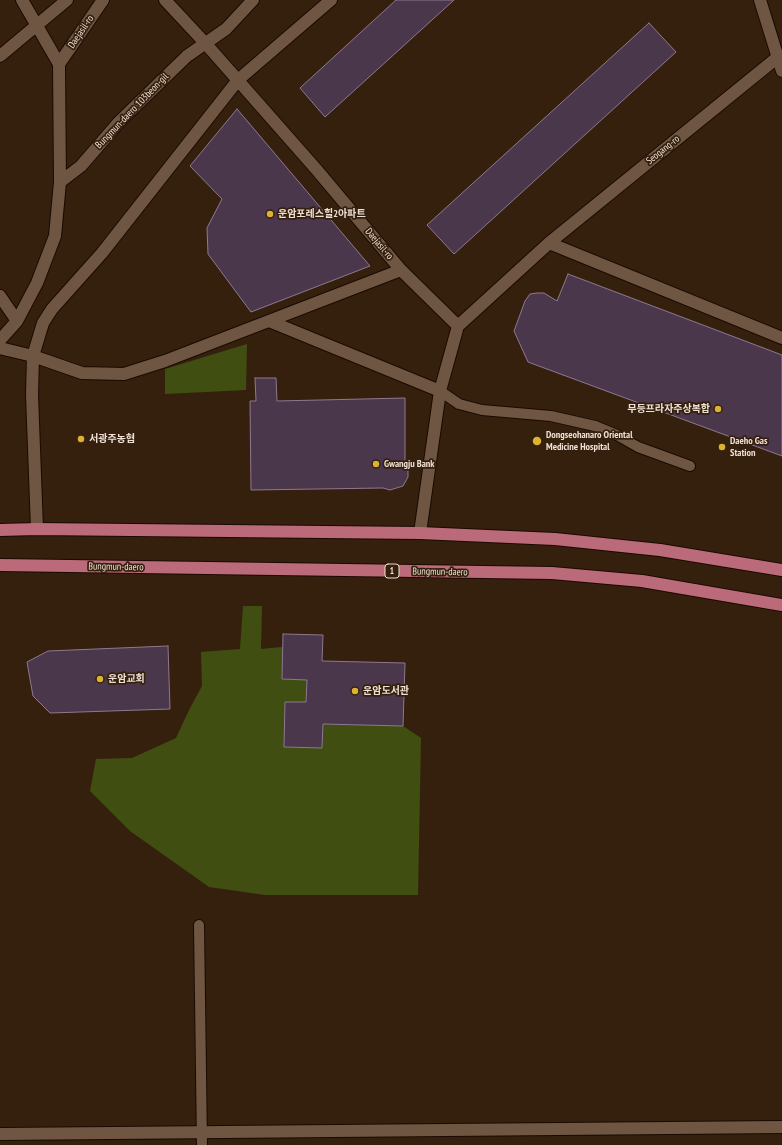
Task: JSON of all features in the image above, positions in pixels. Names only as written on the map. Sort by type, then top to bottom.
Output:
[{"type":"main road","points":[[0,530],[37,529],[420,533],[555,539],[660,550],[782,570]]},
{"type":"main road","name":"Bungmun-daero","points":[[0,565],[552,573],[642,581],[782,605]]},
{"type":"street","points":[[0,340],[17,321],[37,283],[55,236],[60,182],[59,64],[22,0]]},
{"type":"street","points":[[0,56],[36,24],[67,0]]},
{"type":"street","name":"Daejasil-ro","points":[[59,64],[103,0]]},
{"type":"street","name":"Daejasil-ro","points":[[165,0],[206,44],[316,169],[401,270],[458,326]]},
{"type":"street","name":"Bungmun-daero 103beon-gil","points":[[60,182],[81,166],[119,122],[187,56],[226,29],[253,0]]},
{"type":"street","points":[[37,529],[32,395],[33,356],[44,323],[52,309],[102,253],[238,80],[331,0]]},
{"type":"street","points":[[760,0],[782,71]]},
{"type":"street","name":"Seogang-ro","points":[[458,326],[549,243],[778,57]]},
{"type":"street","points":[[549,243],[782,338]]},
{"type":"street","points":[[0,348],[33,356],[82,373],[124,374],[165,361],[401,270]]},
{"type":"street","points":[[0,296],[17,321]]},
{"type":"street","points":[[269,321],[440,391]]},
{"type":"street","points":[[420,533],[440,391],[458,326]]},
{"type":"street","points":[[0,1134],[202,1139],[782,1127]]},
{"type":"lane","points":[[440,391],[459,404],[482,410],[551,416],[595,426],[617,435],[638,447],[690,466]]},
{"type":"lane","points":[[199,925],[202,1139]]},
{"type":"green space","points":[[247,344],[246,390],[165,394],[165,369]]},
{"type":"green space","points":[[243,606],[262,606],[261,649],[282,647],[282,679],[307,680],[306,702],[285,702],[284,747],[322,748],[323,724],[403,726],[421,738],[418,895],[265,895],[209,887],[130,831],[90,791],[96,759],[132,758],[176,738],[202,686],[201,652],[240,649]]},
{"type":"building","points":[[396,0],[454,0],[325,117],[300,88]]},
{"type":"building","points":[[649,23],[676,52],[454,254],[427,225]]},
{"type":"building","name":"운암포레스힐2아파트","points":[[237,109],[370,266],[251,312],[208,254],[207,228],[222,199],[190,166]]},
{"type":"building","name":"무등프라자주상복합","points":[[568,274],[782,355],[782,456],[528,362],[514,331],[525,301],[530,294],[544,293],[557,301]]},
{"type":"building","points":[[255,378],[276,378],[277,401],[405,398],[405,461],[408,468],[408,477],[403,486],[390,490],[383,488],[251,490],[250,401],[256,401]]},
{"type":"building","name":"운암도서관","points":[[283,634],[323,635],[322,661],[405,663],[403,726],[323,724],[322,748],[284,747],[285,702],[306,702],[307,680],[282,679]]},
{"type":"building","name":"운암교회","points":[[168,646],[170,709],[50,713],[33,696],[27,662],[48,651]]},
{"type":"place","name":"운암포레스힐2아파트","points":[[270,214]]},
{"type":"place","name":"무등프라자주상복합","points":[[718,409]]},
{"type":"place","name":"서광주농협","points":[[81,439]]},
{"type":"place","name":"Dongseohanaro Oriental Medicine Hospital","points":[[537,441]]},
{"type":"place","name":"Daeho Gas Station","points":[[722,447]]},
{"type":"place","name":"Gwangju Bank","points":[[376,464]]},
{"type":"place","name":"운암교회","points":[[100,679]]},
{"type":"place","name":"운암도서관","points":[[355,691]]}]
